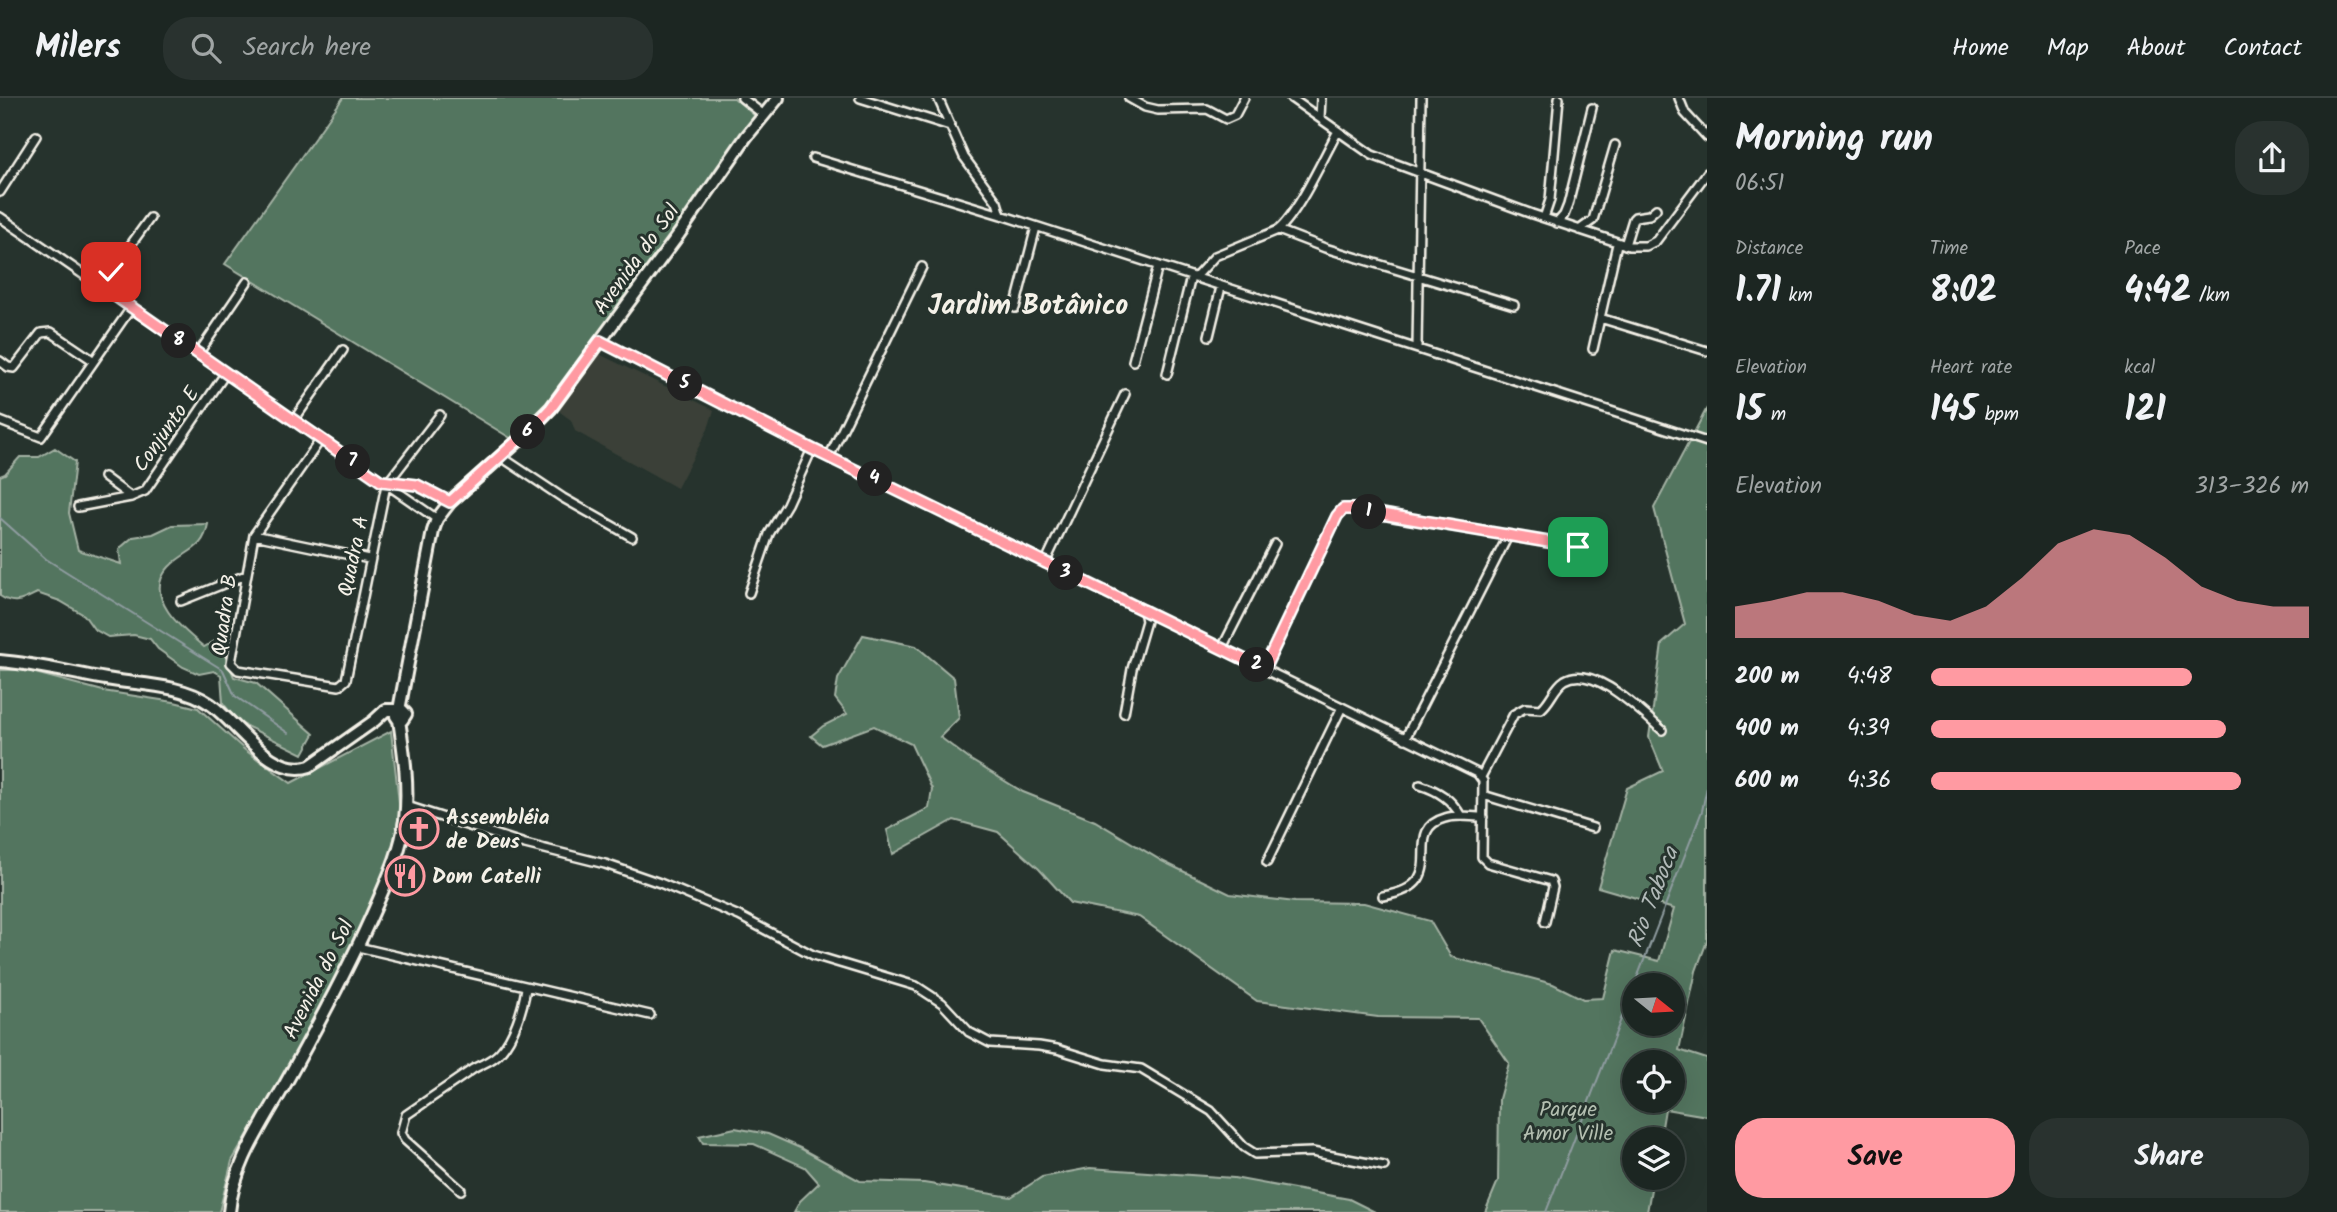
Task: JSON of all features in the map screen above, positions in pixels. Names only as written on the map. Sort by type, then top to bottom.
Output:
[{"type":"street","points":[[742,98],[764,115]]},
{"type":"street","name":"Avenida do Sol","points":[[229,1212],[237,1176],[257,1132],[358,947],[395,863],[407,806],[401,715],[403,692],[437,519],[450,502],[551,408],[679,234],[746,137],[778,98]]},
{"type":"street","points":[[860,98],[950,126]]},
{"type":"street","points":[[938,98],[964,157],[996,202],[1001,215]]},
{"type":"street","points":[[1129,98],[1158,110],[1207,109],[1226,119],[1235,115],[1244,98]]},
{"type":"street","points":[[1291,98],[1366,152],[1624,245],[1641,247],[1656,241],[1707,173]]},
{"type":"street","points":[[1320,118],[1321,98]]},
{"type":"street","points":[[1417,348],[1421,98]]},
{"type":"street","points":[[1544,218],[1550,200],[1559,98]]},
{"type":"street","points":[[1679,98],[1685,113],[1707,137]]},
{"type":"street","points":[[1557,223],[1568,205],[1592,108]]},
{"type":"street","points":[[1167,374],[1193,277],[1215,257],[1278,230],[1293,213],[1338,131]]},
{"type":"street","points":[[0,192],[36,136]]},
{"type":"street","points":[[1579,230],[1593,220],[1615,145]]},
{"type":"street","points":[[813,158],[1001,215],[1707,442]]},
{"type":"street","points":[[1593,349],[1600,318],[1633,219],[1636,216],[1649,215],[1656,209]]},
{"type":"street","points":[[0,217],[437,519]]},
{"type":"street","points":[[101,286],[149,218]]},
{"type":"street","points":[[1015,308],[1036,227]]},
{"type":"street","points":[[1278,230],[1325,248],[1514,305]]},
{"type":"street","points":[[829,457],[922,267]]},
{"type":"street","points":[[1133,361],[1158,267]]},
{"type":"street","points":[[198,354],[247,282]]},
{"type":"street","points":[[1209,336],[1222,287]]},
{"type":"street","points":[[0,421],[41,437],[131,308]]},
{"type":"street","points":[[1600,318],[1707,351]]},
{"type":"street","points":[[0,361],[14,368],[41,332],[46,331],[94,361]]},
{"type":"street","points":[[600,341],[812,449],[1481,777]]},
{"type":"street","points":[[294,420],[343,350]]},
{"type":"street","name":"Conjunto E","points":[[131,497],[145,491],[225,374]]},
{"type":"street","points":[[1045,563],[1125,394]]},
{"type":"street","name":"Quadra A","points":[[346,680],[385,482],[440,415]]},
{"type":"street","name":"Quadra B","points":[[321,439],[254,535],[231,663],[238,670],[339,685],[346,680]]},
{"type":"street","points":[[749,593],[769,534],[787,504],[812,449]]},
{"type":"street","points":[[500,456],[563,498],[632,537]]},
{"type":"street","points":[[104,477],[131,497]]},
{"type":"street","points":[[385,482],[417,485],[450,502]]},
{"type":"street","points":[[78,507],[131,497]]},
{"type":"street","points":[[1264,669],[1337,516],[1343,509],[1578,547]]},
{"type":"street","points":[[254,535],[369,559]]},
{"type":"street","points":[[1405,739],[1508,536]]},
{"type":"street","points":[[1222,648],[1275,544]]},
{"type":"street","points":[[181,601],[246,575]]},
{"type":"street","points":[[1124,713],[1132,669],[1146,621],[1144,610]]},
{"type":"street","points":[[0,661],[26,663],[110,680],[181,690],[208,702],[243,736],[281,765],[291,769],[310,766],[386,710],[401,715]]},
{"type":"street","points":[[1545,922],[1553,883],[1546,878],[1485,862],[1482,853],[1481,777],[1514,714],[1525,708],[1541,709],[1558,685],[1570,677],[1584,677],[1605,684],[1662,730]]},
{"type":"street","points":[[1267,862],[1342,707]]},
{"type":"street","points":[[1420,785],[1448,799],[1461,816]]},
{"type":"street","points":[[1483,795],[1593,828]]},
{"type":"street","points":[[407,806],[524,844],[616,867],[739,916],[813,954],[916,986],[942,1003],[969,1032],[990,1043],[1057,1049],[1105,1064],[1141,1069],[1212,1111],[1244,1147],[1255,1154],[1312,1152],[1384,1166]]},
{"type":"street","points":[[1383,895],[1409,889],[1420,878],[1424,862],[1423,838],[1429,827],[1444,818],[1483,817]]},
{"type":"street","points":[[358,947],[650,1015]]},
{"type":"street","points":[[461,1190],[405,1140],[401,1133],[406,1115],[501,1052],[508,1042],[525,999],[526,988]]},
{"type":"shaded area","points":[[599,354],[714,410],[708,429],[677,488],[575,431],[571,420],[560,412]]},
{"type":"green space","points":[[343,98],[734,98],[761,121],[517,442],[225,264]]},
{"type":"green space","name":"Parque Amor Ville","points":[[1707,408],[1707,941],[1696,971],[1685,1022],[1685,973],[1622,973],[1622,1036],[1682,1036],[1679,1050],[1622,1050],[1622,1113],[1664,1113],[1662,1127],[1622,1127],[1622,1190],[1651,1190],[1647,1212],[1485,1212],[1498,1181],[1499,1099],[1509,1063],[1478,1018],[1378,1017],[1257,1001],[1139,917],[1070,903],[1039,869],[998,832],[954,820],[893,854],[887,830],[929,808],[932,789],[911,744],[874,726],[822,745],[811,736],[823,726],[847,714],[835,698],[838,679],[863,635],[916,646],[954,678],[959,718],[940,737],[969,759],[1023,792],[1095,821],[1162,861],[1230,894],[1295,902],[1364,903],[1430,921],[1451,957],[1553,984],[1583,999],[1603,998],[1615,950],[1659,961],[1674,909],[1598,887],[1627,788],[1663,771],[1649,737],[1662,644],[1685,624],[1654,508]]},
{"type":"green space","points":[[55,448],[75,462],[69,513],[78,550],[121,564],[119,549],[133,537],[153,534],[172,525],[208,524],[198,545],[175,561],[162,578],[162,601],[176,622],[204,647],[222,637],[225,655],[234,677],[256,683],[314,734],[303,754],[238,722],[223,703],[221,675],[214,671],[199,674],[183,667],[158,649],[150,639],[134,635],[108,637],[94,629],[84,615],[60,601],[37,593],[14,601],[0,596],[0,476],[20,457],[39,457]]},
{"type":"green space","points":[[0,670],[24,670],[103,691],[198,708],[245,750],[291,783],[391,731],[400,811],[390,858],[344,962],[310,1030],[232,1161],[219,1212],[0,1212]]},
{"type":"green space","name":"Parque Amor Ville","points":[[1685,1052],[1707,1059],[1707,1116],[1685,1112]]},
{"type":"green space","points":[[735,1128],[768,1134],[860,1181],[924,1183],[1011,1197],[1042,1177],[1090,1168],[1234,1178],[1349,1199],[1375,1212],[794,1212],[800,1201],[819,1183],[805,1167],[754,1144],[703,1143],[699,1136]]},
{"type":"waterway","points":[[0,518],[46,559],[223,670],[235,696],[288,733]]},
{"type":"waterway","name":"Rio Taboca","points":[[1546,1212],[1702,811],[1707,787]]},
{"type":"place","name":"Assembléia de Deus","points":[[419,829]]},
{"type":"place","name":"Dom Catelli","points":[[405,876]]},
{"type":"district","name":"Jardim Botânico","points":[[1028,304]]},
{"type":"route","points":[[111,272],[101,286],[381,481],[417,485],[450,502],[551,408],[600,341],[812,449],[1264,669],[1337,516],[1343,509],[1578,547]]}]
